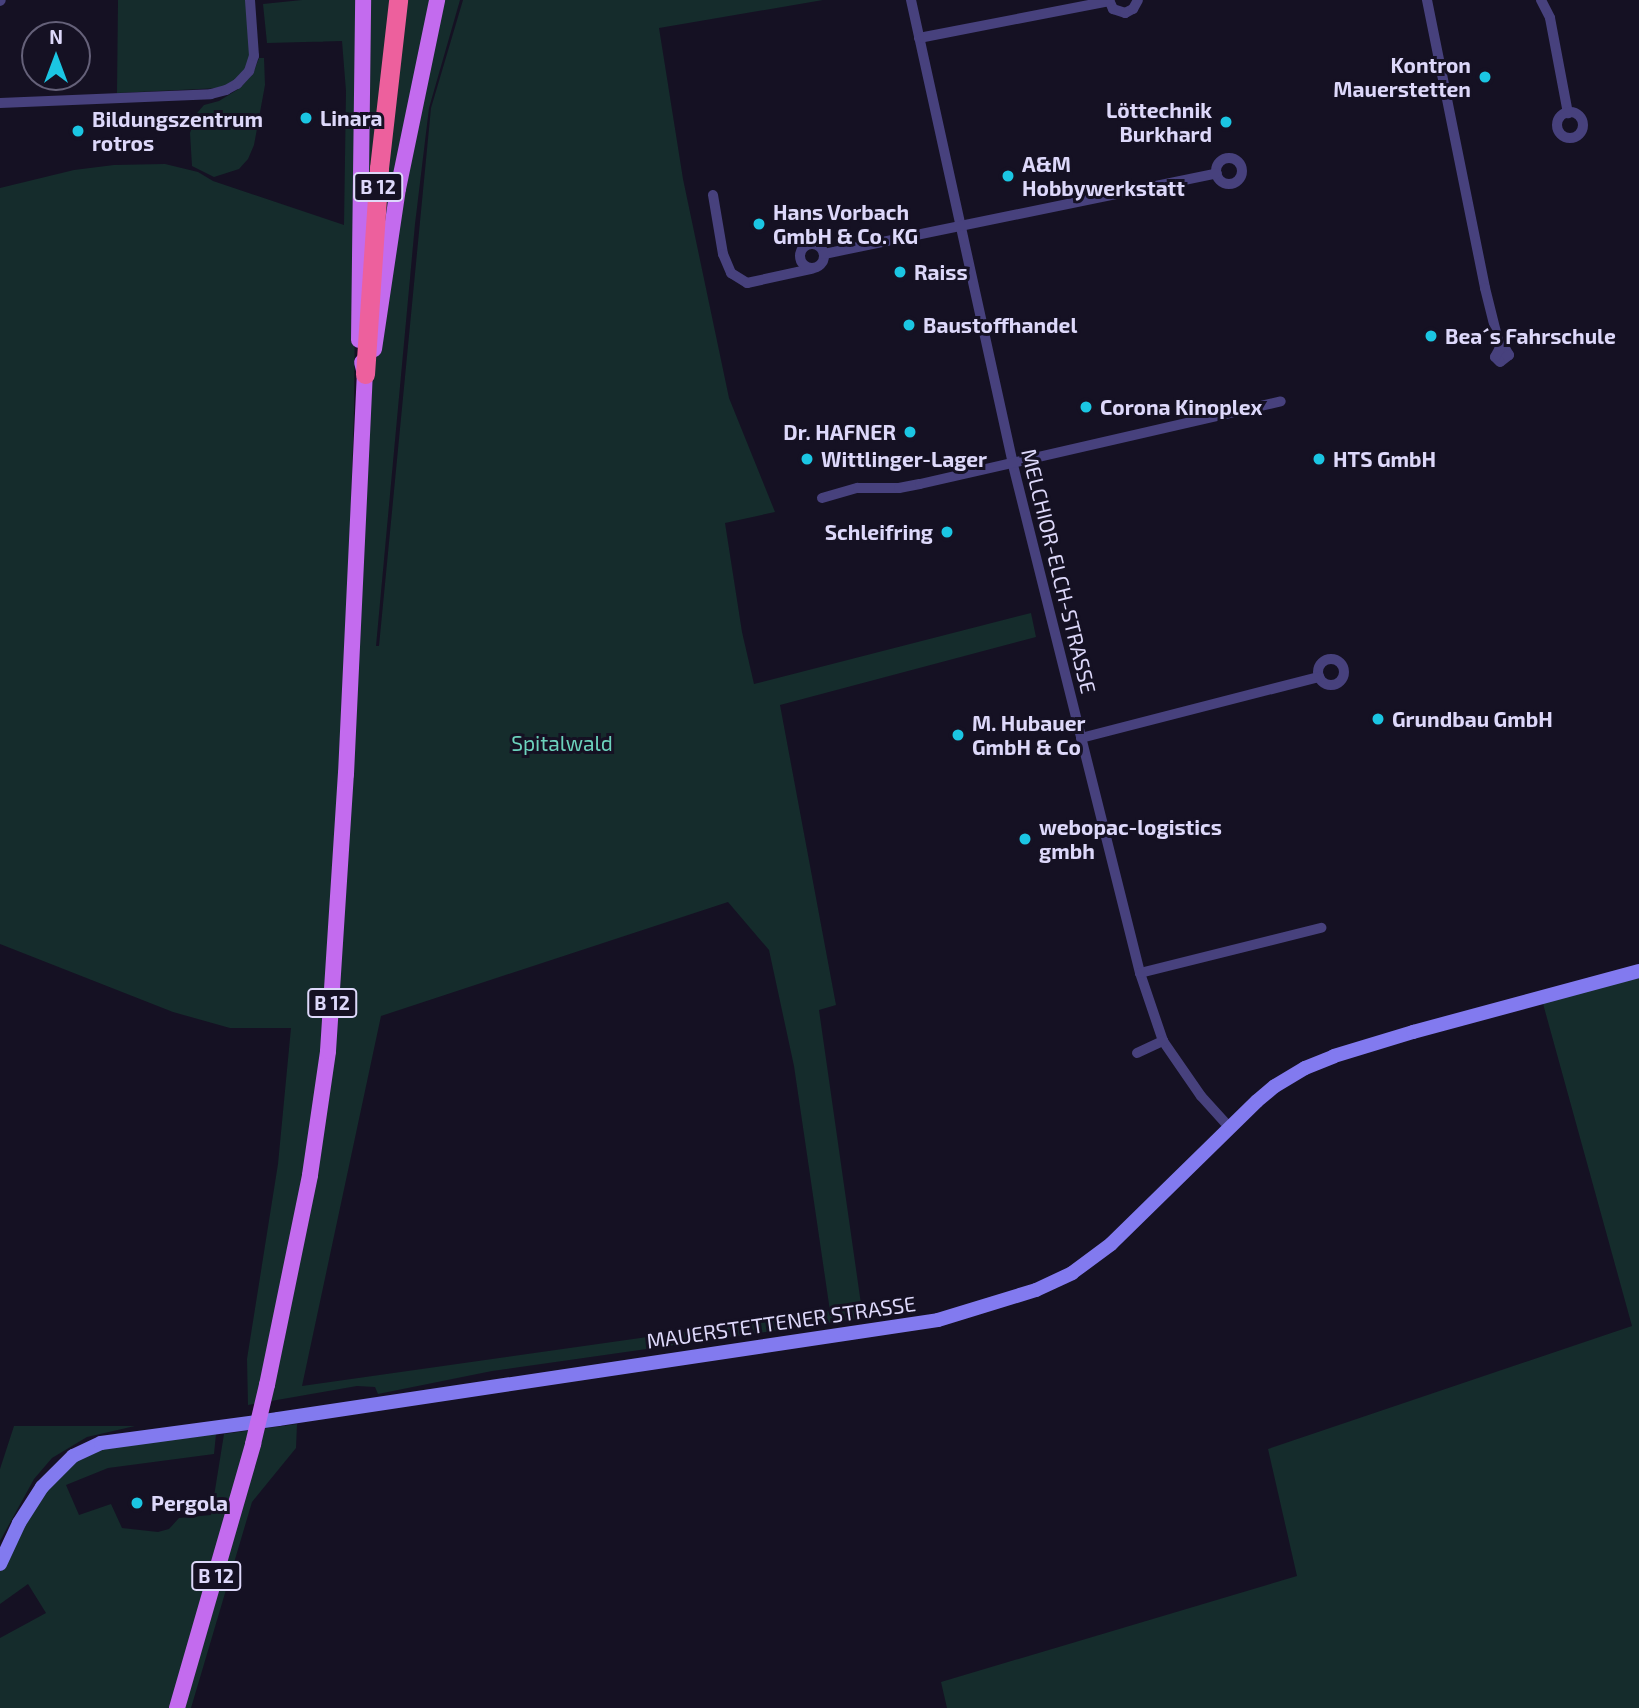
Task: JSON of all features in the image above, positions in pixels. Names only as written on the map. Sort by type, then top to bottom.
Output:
[{"type":"highway","name":"B 12","points":[[365,374],[379,167],[398,0]]},
{"type":"main road","name":"B 12","points":[[177,1708],[253,1444],[267,1385],[310,1175],[328,1051],[346,774],[365,374],[359,345],[363,0]]},
{"type":"main road","points":[[365,374],[375,347],[398,189],[436,0]]},
{"type":"main road","name":"MAUERSTETTENER STRASSE","points":[[0,1564],[19,1523],[42,1487],[74,1456],[101,1443],[289,1418],[938,1320],[1036,1290],[1072,1273],[1111,1244],[1228,1127],[1275,1086],[1334,1056],[1538,996],[1639,971]]},
{"type":"street","points":[[0,103],[211,94],[226,90],[237,84],[249,71],[254,56],[250,0]]},
{"type":"street","name":"MELCHIOR-ELCH-STRASSE","points":[[911,0],[1012,461],[1140,973],[1163,1041],[1201,1096],[1228,1127]]},
{"type":"street","points":[[919,38],[1109,0],[1117,11],[1125,13],[1133,9],[1138,0]]},
{"type":"street","points":[[1427,0],[1500,348]]},
{"type":"street","points":[[1541,0],[1550,18],[1568,113]]},
{"type":"street","points":[[824,254],[1217,173]]},
{"type":"street","points":[[713,195],[723,254],[731,273],[747,283],[811,269],[822,263],[824,254]]},
{"type":"street","points":[[811,269],[804,266],[800,260],[803,248],[813,244],[824,254]]},
{"type":"street","points":[[822,499],[858,488],[899,488],[1281,401]]},
{"type":"street","points":[[1081,738],[1319,677]]},
{"type":"street","points":[[1140,973],[1321,928]]},
{"type":"street","points":[[1137,1053],[1163,1041]]},
{"type":"green space","points":[[118,0],[246,0],[250,56],[245,69],[235,80],[220,88],[117,93]]},
{"type":"green space","name":"Spitalwald","points":[[302,0],[358,0],[354,410],[347,636],[316,1175],[373,374],[440,0],[460,0],[429,108],[415,224],[376,646],[379,646],[431,108],[463,0],[823,0],[659,28],[683,179],[729,398],[775,512],[725,523],[742,632],[754,684],[1031,613],[1036,637],[780,705],[836,1005],[819,1010],[863,1318],[492,1371],[378,1394],[375,1387],[357,1386],[248,1405],[247,1359],[278,1164],[291,1028],[230,1028],[173,1012],[0,944],[0,188],[74,170],[114,165],[165,164],[198,172],[213,181],[344,225],[346,91],[342,41],[267,43],[263,4]],"holes":[[[728,902],[769,950],[794,1066],[830,1311],[302,1386],[381,1016]]]},
{"type":"green space","points":[[367,0],[392,0],[367,262]]},
{"type":"green space","points":[[403,0],[434,0],[376,272]]},
{"type":"green space","points":[[259,58],[264,58],[265,85],[254,145],[248,159],[239,169],[214,177],[192,166],[190,133],[197,113],[204,105],[219,101],[240,88],[253,74]]},
{"type":"green space","points":[[1639,975],[1639,1708],[947,1708],[941,1682],[1297,1576],[1268,1449],[1632,1326],[1542,1000]]},
{"type":"green space","points":[[297,1424],[296,1448],[252,1502],[191,1708],[181,1708],[246,1444],[170,1708],[0,1708],[0,1638],[46,1613],[28,1584],[0,1604],[0,1571],[43,1490],[88,1451],[216,1434],[214,1454],[108,1468],[66,1485],[79,1515],[111,1504],[122,1528],[158,1532],[169,1529],[179,1518],[211,1515],[224,1434]]},
{"type":"green space","points":[[14,1426],[135,1426],[87,1437],[52,1458],[34,1479],[0,1541],[0,1469]]},
{"type":"place","name":"Kontron Mauerstetten","points":[[1485,77]]},
{"type":"place","name":"Linara","points":[[306,118]]},
{"type":"place","name":"Löttechnik Burkhard","points":[[1226,122]]},
{"type":"place","name":"Bildungszentrum rotros","points":[[78,131]]},
{"type":"place","name":"A&M Hobbywerkstatt","points":[[1008,176]]},
{"type":"place","name":"Hans Vorbach GmbH & Co. KG","points":[[759,224]]},
{"type":"place","name":"Raiss","points":[[900,272]]},
{"type":"place","name":"Baustoffhandel","points":[[909,325]]},
{"type":"place","name":"Bea´s Fahrschule","points":[[1431,336]]},
{"type":"place","name":"Corona Kinoplex","points":[[1086,407]]},
{"type":"place","name":"Dr. HAFNER","points":[[910,432]]},
{"type":"place","name":"Wittlinger-Lager","points":[[807,459]]},
{"type":"place","name":"HTS GmbH","points":[[1319,459]]},
{"type":"place","name":"Schleifring","points":[[947,532]]},
{"type":"place","name":"Grundbau GmbH","points":[[1378,719]]},
{"type":"place","name":"M. Hubauer GmbH & Co","points":[[958,735]]},
{"type":"place","name":"webopac-logistics gmbh","points":[[1025,839]]},
{"type":"place","name":"Pergola","points":[[137,1503]]}]
